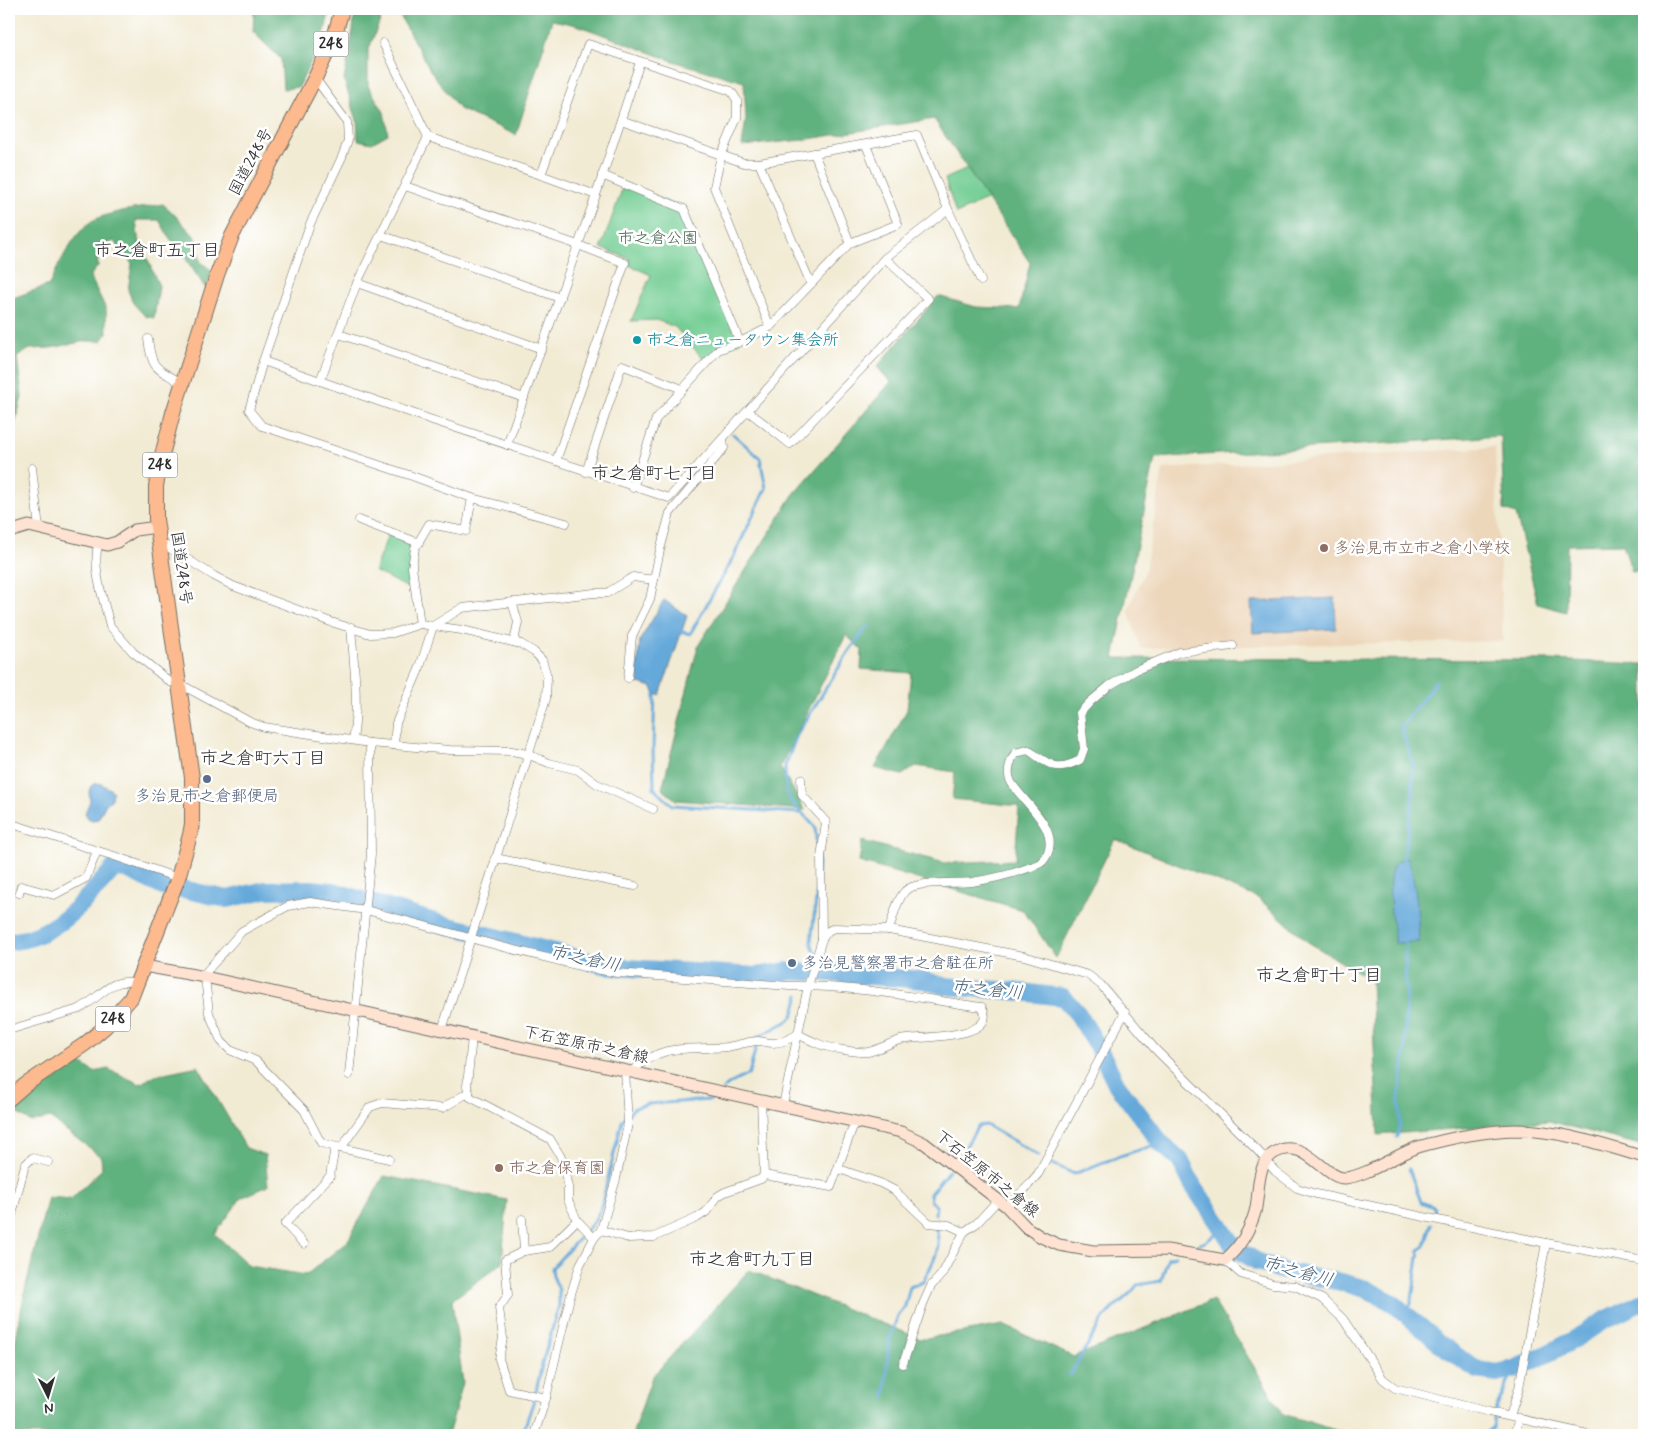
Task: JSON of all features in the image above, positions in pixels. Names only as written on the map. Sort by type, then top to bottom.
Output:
[{"type":"highway","name":"国道248号","points":[[9,1098],[85,1044],[105,1027],[130,998],[138,983],[178,878],[192,824],[192,778],[158,527],[156,486],[161,459],[217,275],[232,236],[315,78],[334,38],[342,9]]},
{"type":"main road","points":[[9,532],[29,526],[107,545],[117,542],[134,530],[158,527]]},
{"type":"main road","name":"下石笠原市之倉線","points":[[144,966],[205,977],[472,1038],[901,1132],[924,1142],[1002,1203],[1026,1226],[1042,1237],[1060,1245],[1093,1252],[1172,1251],[1227,1258]]},
{"type":"main road","points":[[1227,1258],[1247,1232],[1256,1210],[1258,1182],[1266,1162],[1274,1154],[1286,1149],[1313,1157],[1339,1177],[1345,1178],[1364,1172],[1413,1149],[1447,1138],[1516,1130],[1553,1134],[1582,1140],[1644,1157]]},
{"type":"street","points":[[383,43],[428,137],[596,195]]},
{"type":"street","points":[[541,175],[588,44],[731,92],[737,100],[737,118],[721,156],[714,187],[770,327]]},
{"type":"street","points":[[507,445],[596,195],[640,62]]},
{"type":"street","points":[[315,78],[347,122],[348,140],[342,157],[310,224],[263,362],[249,410],[262,426],[472,498],[566,523]]},
{"type":"street","points":[[621,120],[744,163],[759,163],[918,135],[948,209],[981,281]]},
{"type":"street","points":[[320,381],[358,283],[428,137]]},
{"type":"street","points":[[633,488],[656,419],[718,350],[740,342],[770,327],[850,243],[898,224],[866,145]]},
{"type":"street","points":[[814,153],[850,243]]},
{"type":"street","points":[[759,163],[811,284]]},
{"type":"street","points":[[602,175],[684,209],[740,342]]},
{"type":"street","points":[[405,186],[625,263],[556,461]]},
{"type":"street","points":[[263,362],[633,488],[668,498],[885,258],[948,209]]},
{"type":"street","points":[[381,235],[560,298]]},
{"type":"street","points":[[748,411],[790,444],[928,299],[885,258]]},
{"type":"street","points":[[358,283],[542,349]]},
{"type":"street","points":[[339,334],[524,398]]},
{"type":"street","points":[[148,339],[154,366],[183,384]]},
{"type":"street","points":[[586,472],[622,365],[682,389]]},
{"type":"street","points":[[628,678],[632,636],[650,599],[670,513],[724,448],[723,439]]},
{"type":"street","points":[[32,468],[39,528]]},
{"type":"street","points":[[420,624],[412,567],[415,548],[430,524],[466,531],[472,498]]},
{"type":"street","points":[[359,520],[419,542]]},
{"type":"street","points":[[160,542],[233,586],[331,622],[370,634],[393,633],[420,624],[462,630],[514,642],[534,652],[542,660],[546,676],[546,699],[527,754],[442,1030]]},
{"type":"street","points":[[98,544],[96,557],[97,573],[110,626],[133,652],[170,682],[180,684],[250,722],[264,727],[370,743],[450,750],[512,751],[527,754],[549,763],[578,770],[597,784],[653,809]]},
{"type":"street","points":[[394,745],[396,723],[420,667],[434,626],[462,608],[594,593],[607,594],[633,577],[654,580]]},
{"type":"street","points":[[512,602],[518,622],[514,642]]},
{"type":"street","points":[[351,628],[355,671],[356,725],[353,740]]},
{"type":"street","points":[[888,930],[898,903],[906,890],[918,885],[970,882],[1015,873],[1043,862],[1050,851],[1048,836],[1040,817],[1010,781],[1009,763],[1015,753],[1028,750],[1051,766],[1067,767],[1080,760],[1084,749],[1080,713],[1109,686],[1136,670],[1180,652],[1233,646]]},
{"type":"street","points":[[348,1075],[371,854],[370,743]]},
{"type":"street","points":[[801,780],[802,795],[826,822],[821,857],[822,940]]},
{"type":"street","points":[[9,823],[178,878]]},
{"type":"street","points":[[19,893],[21,886],[54,895],[86,878],[97,851]]},
{"type":"street","points":[[495,858],[635,886]]},
{"type":"street","points":[[389,1159],[321,1143],[304,1110],[256,1061],[230,1050],[221,1041],[209,1014],[206,972],[242,931],[288,906],[310,902],[366,910],[471,939],[616,973],[887,993],[982,1007],[985,1013],[984,1022],[978,1028],[967,1032],[900,1040],[868,1052],[820,1045],[798,1034]]},
{"type":"street","points":[[783,1105],[808,986],[822,940],[828,931],[834,928],[888,930],[1024,956],[1088,975],[1101,985],[1155,1049],[1258,1151],[1275,1171],[1297,1188],[1316,1194],[1546,1243],[1644,1261]]},
{"type":"street","points":[[9,1030],[79,1010],[89,1004],[105,989],[116,984],[127,981],[138,983]]},
{"type":"street","points":[[903,1364],[931,1286],[942,1274],[964,1232],[1002,1203],[1025,1189],[1038,1174],[1124,1012]]},
{"type":"street","points":[[534,1435],[546,1398],[570,1297],[580,1265],[594,1238],[601,1230],[616,1178],[628,1124],[626,1106],[629,1071],[652,1056],[673,1050],[726,1047],[756,1041],[773,1043],[789,1040],[798,1034]]},
{"type":"street","points":[[472,1038],[466,1086],[470,1096],[550,1138],[561,1157],[568,1187],[568,1200],[577,1220],[594,1238]]},
{"type":"street","points":[[304,1244],[285,1224],[330,1176],[338,1148],[370,1107],[382,1103],[443,1108],[469,1092]]},
{"type":"street","points":[[601,1230],[628,1238],[654,1237],[697,1218],[706,1212],[718,1196],[760,1179],[764,1175],[761,1100]]},
{"type":"street","points":[[764,1175],[831,1187],[855,1121]]},
{"type":"street","points":[[9,1226],[25,1165],[32,1158],[48,1162]]},
{"type":"street","points":[[839,1169],[880,1183],[894,1190],[929,1223],[949,1225],[964,1232]]},
{"type":"street","points":[[522,1219],[524,1251]]},
{"type":"street","points":[[546,1398],[509,1390],[499,1359],[503,1338],[499,1308],[508,1295],[505,1260],[524,1251],[550,1247],[577,1220]]},
{"type":"street","points":[[1506,1415],[1519,1388],[1546,1243]]},
{"type":"street","points":[[1227,1258],[1241,1274],[1272,1284],[1295,1286],[1322,1299],[1343,1320],[1383,1379],[1394,1388],[1592,1435]]},
{"type":"street","points":[[1514,1435],[1519,1418]]},
{"type":"shaded area","name":"多治見市立市之倉小学校","points":[[1495,447],[1503,641],[1141,648],[1128,610],[1145,571],[1163,469]]},
{"type":"green space","points":[[254,9],[330,9],[325,31],[299,87],[283,89],[281,59],[253,32]]},
{"type":"green space","points":[[355,9],[1644,9],[1644,570],[1632,572],[1623,544],[1567,545],[1566,612],[1538,604],[1516,514],[1504,510],[1501,436],[1155,458],[1114,658],[1549,660],[1644,664],[1644,1146],[1549,1121],[1378,1135],[1371,980],[1308,942],[1258,898],[1115,839],[1056,958],[1023,910],[859,862],[862,841],[945,863],[1015,860],[1019,806],[952,799],[955,772],[916,766],[902,775],[875,768],[907,710],[911,673],[861,669],[862,650],[846,635],[780,767],[805,810],[676,800],[662,789],[698,646],[793,495],[891,382],[877,367],[938,296],[976,307],[1019,309],[1030,263],[934,119],[802,140],[742,146],[746,119],[744,82],[673,61],[577,25],[552,20],[516,135],[459,109],[430,70],[400,16],[381,18],[368,51],[368,86],[384,112],[388,134],[372,143],[358,140],[357,120],[344,80]]},
{"type":"green space","points":[[967,169],[988,199],[956,214],[945,179]]},
{"type":"green space","name":"市之倉公園","points":[[624,184],[684,209],[740,342],[718,350],[706,362],[675,327],[656,320],[631,321],[651,275],[629,265],[630,259],[601,248]]},
{"type":"green space","points":[[163,204],[197,239],[200,261],[212,271],[206,289],[159,220],[136,220],[138,237],[159,286],[154,318],[145,316],[133,303],[128,290],[132,264],[114,241],[97,248],[98,266],[90,276],[106,309],[107,334],[101,341],[86,341],[51,348],[30,349],[17,357],[22,397],[14,427],[9,429],[9,297],[13,298],[49,285],[69,247],[90,222],[114,213]]},
{"type":"green space","points":[[388,535],[414,543],[412,590],[374,571]]},
{"type":"green space","points":[[80,1062],[94,1072],[108,1069],[140,1084],[155,1075],[198,1066],[246,1148],[265,1155],[268,1186],[241,1198],[215,1234],[249,1266],[306,1275],[347,1242],[384,1176],[507,1200],[502,1263],[452,1300],[463,1383],[448,1435],[9,1435],[9,1376],[25,1290],[48,1197],[71,1199],[102,1169],[101,1157],[50,1118],[31,1122],[12,1110]]},
{"type":"green space","points":[[749,1270],[921,1339],[1003,1325],[1074,1357],[1213,1300],[1283,1414],[1345,1433],[1346,1435],[632,1435],[652,1377]]},
{"type":"water","points":[[1335,598],[1336,629],[1253,633],[1251,602]]},
{"type":"water","points":[[664,600],[687,616],[660,695],[655,695],[652,687],[636,682],[640,640]]},
{"type":"water","points":[[96,783],[102,784],[113,791],[112,799],[106,804],[98,819],[92,820],[85,813],[90,801],[89,791],[91,786]]},
{"type":"water","points":[[1408,858],[1415,889],[1419,942],[1395,943],[1390,905],[1390,876],[1395,865]]},
{"type":"waterway","points":[[680,631],[690,634],[732,560],[766,488],[760,458],[733,434]]},
{"type":"waterway","points":[[832,973],[815,953],[811,942],[818,860],[815,827],[790,800],[786,791],[785,766],[797,735],[849,651],[868,626]]},
{"type":"waterway","points":[[1403,859],[1412,803],[1413,764],[1401,728],[1436,681]]},
{"type":"waterway","points":[[655,695],[654,788],[672,805],[800,813]]},
{"type":"waterway","name":"市之倉川","points":[[9,941],[25,939],[40,934],[54,926],[81,904],[114,868],[127,869],[163,887],[227,899],[265,890],[310,889],[333,891],[445,925],[612,967],[757,976],[788,971],[832,973],[924,980],[944,986],[1063,997],[1078,1014],[1097,1045],[1117,1085],[1161,1143],[1180,1160],[1192,1184],[1236,1249],[1258,1262],[1283,1271],[1341,1282],[1366,1289],[1393,1303],[1439,1343],[1465,1362],[1478,1370],[1497,1373],[1514,1369],[1535,1360],[1570,1342],[1603,1321],[1644,1301]]},
{"type":"waterway","points":[[1397,1137],[1400,1123],[1399,1098],[1405,1051],[1405,943]]},
{"type":"waterway","points":[[723,1089],[749,1074],[756,1047],[756,1038],[788,1021],[793,1016],[799,995]]},
{"type":"waterway","points":[[522,1435],[534,1400],[543,1360],[559,1306],[559,1290],[552,1268],[593,1223],[600,1211],[622,1121],[634,1108],[647,1104],[711,1100],[718,1094]]},
{"type":"waterway","points":[[957,1161],[978,1126],[986,1125],[1039,1156]]},
{"type":"waterway","points":[[1053,1164],[1074,1174],[1117,1157],[1161,1143]]},
{"type":"waterway","points":[[1409,1169],[1421,1202],[1434,1207],[1435,1213]]},
{"type":"waterway","points":[[935,1214],[936,1206],[931,1201],[930,1194],[949,1170]]},
{"type":"waterway","points":[[1406,1315],[1412,1300],[1419,1250],[1425,1246],[1431,1224]]},
{"type":"waterway","points":[[885,1397],[889,1341],[898,1316],[905,1306],[910,1287],[923,1282],[936,1254],[938,1240],[934,1225]]},
{"type":"waterway","points":[[1187,1250],[1207,1241],[1221,1229]]},
{"type":"waterway","points":[[1070,1375],[1095,1331],[1108,1313],[1137,1285],[1161,1281],[1168,1258],[1175,1256]]},
{"type":"waterway","points":[[1483,1435],[1493,1427],[1496,1408],[1514,1369]]},
{"type":"place","name":"市之倉ニュータウン集会所","points":[[637,340]]},
{"type":"place","name":"多治見市立市之倉小学校","points":[[1324,548]]},
{"type":"place","name":"多治見市之倉郵便局","points":[[207,779]]},
{"type":"place","name":"多治見警察署市之倉駐在所","points":[[792,963]]},
{"type":"place","name":"市之倉保育園","points":[[499,1168]]},
{"type":"district","name":"市之倉町五丁目","points":[[157,251]]},
{"type":"district","name":"市之倉町七丁目","points":[[654,474]]},
{"type":"district","name":"市之倉町六丁目","points":[[263,759]]},
{"type":"district","name":"市之倉町十丁目","points":[[1319,976]]},
{"type":"district","name":"市之倉町九丁目","points":[[752,1260]]}]
